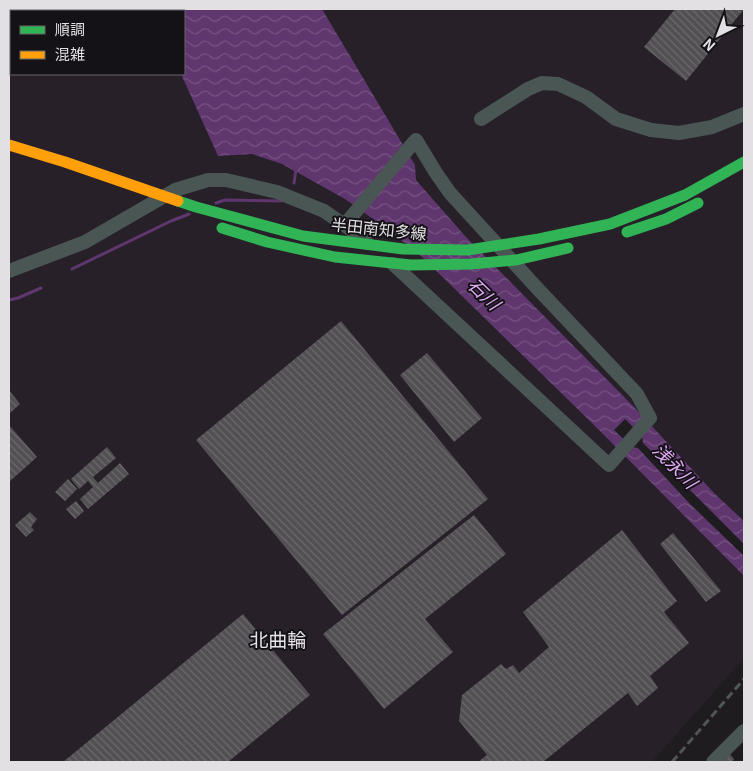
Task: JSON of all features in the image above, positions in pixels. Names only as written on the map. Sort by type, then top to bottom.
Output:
[{"type":"main road","name":"半田南知多線","points":[[9,145],[196,207],[303,236],[403,249],[468,250],[538,239],[610,224],[685,195],[744,162]]},
{"type":"main road","points":[[621,234],[666,219],[705,199]]},
{"type":"main road","points":[[133,200],[161,210]]},
{"type":"main road","name":"半田南知多線","points":[[214,226],[266,242],[335,257],[411,265],[470,264],[516,260],[584,244]]},
{"type":"street","points":[[481,119],[528,88],[542,83],[558,84],[586,98],[616,118],[651,130],[679,133],[712,127],[744,114]]},
{"type":"street","points":[[9,271],[85,242],[175,190],[208,180],[226,180],[277,192],[324,211],[350,229],[399,269],[609,465],[650,418],[638,394],[450,193],[415,141],[347,222]]},
{"type":"street","points":[[712,762],[744,731]]},
{"type":"shaded area","points":[[9,9],[151,9],[10,10],[10,75],[181,75],[218,156],[252,154],[282,164],[345,199],[421,256],[599,430],[744,576],[744,658],[652,762],[9,762]]},
{"type":"shaded area","points":[[322,9],[744,9],[744,521],[715,494],[466,237],[416,180],[415,165]]},
{"type":"water","points":[[322,9],[415,165],[416,180],[466,237],[635,408],[715,494],[744,521],[744,544],[643,443],[642,436],[625,419],[614,430],[632,447],[638,448],[690,504],[744,556],[744,576],[599,430],[421,256],[345,199],[282,164],[252,154],[218,156],[181,75],[185,75],[185,10],[152,10]]},
{"type":"building","points":[[675,9],[744,9],[686,81],[644,47]]},
{"type":"building","points":[[341,321],[488,499],[342,615],[196,440]]},
{"type":"building","points":[[427,353],[482,418],[454,442],[400,375]]},
{"type":"building","points":[[9,390],[20,404],[9,414]]},
{"type":"building","points":[[9,425],[37,457],[9,482]]},
{"type":"building","points":[[107,447],[116,458],[93,477],[98,483],[120,463],[129,474],[88,509],[80,499],[93,487],[88,481],[79,489],[71,479]]},
{"type":"building","points":[[68,479],[77,489],[65,501],[55,492]]},
{"type":"building","points":[[76,501],[84,511],[75,519],[66,509]]},
{"type":"building","points":[[30,512],[37,519],[31,527],[34,530],[26,537],[15,525]]},
{"type":"building","points":[[474,515],[506,554],[425,619],[453,652],[384,709],[323,634]]},
{"type":"building","points":[[622,530],[677,601],[664,612],[689,643],[650,676],[658,688],[637,706],[628,693],[543,762],[478,762],[487,755],[459,721],[462,695],[501,664],[506,669],[513,665],[519,673],[549,647],[523,612]]},
{"type":"building","points":[[673,533],[721,591],[706,602],[660,544]]},
{"type":"building","points":[[243,614],[310,695],[228,762],[63,762]]},
{"type":"building","points":[[728,752],[734,759],[732,762],[719,762]]},
{"type":"waterway","points":[[294,183],[296,169]]},
{"type":"waterway","points":[[216,203],[225,200],[281,201]]},
{"type":"waterway","points":[[72,269],[189,214]]},
{"type":"waterway","points":[[9,300],[41,288]]},
{"type":"railway","points":[[672,762],[744,679]]},
{"type":"traffic: fast","points":[[178,201],[303,236],[403,249],[468,250],[539,239],[610,224],[685,195],[744,162]]},
{"type":"traffic: fast","points":[[627,232],[666,219],[698,203]]},
{"type":"traffic: fast","points":[[222,228],[267,242],[335,257],[411,265],[471,264],[516,260],[568,248]]},
{"type":"traffic: slow","points":[[9,145],[178,201]]},
{"type":"district","name":"北曲輪","points":[[278,638]]},
{"type":"water label","name":"石川","points":[[485,293]]},
{"type":"water label","name":"浅永川","points":[[676,465]]}]
